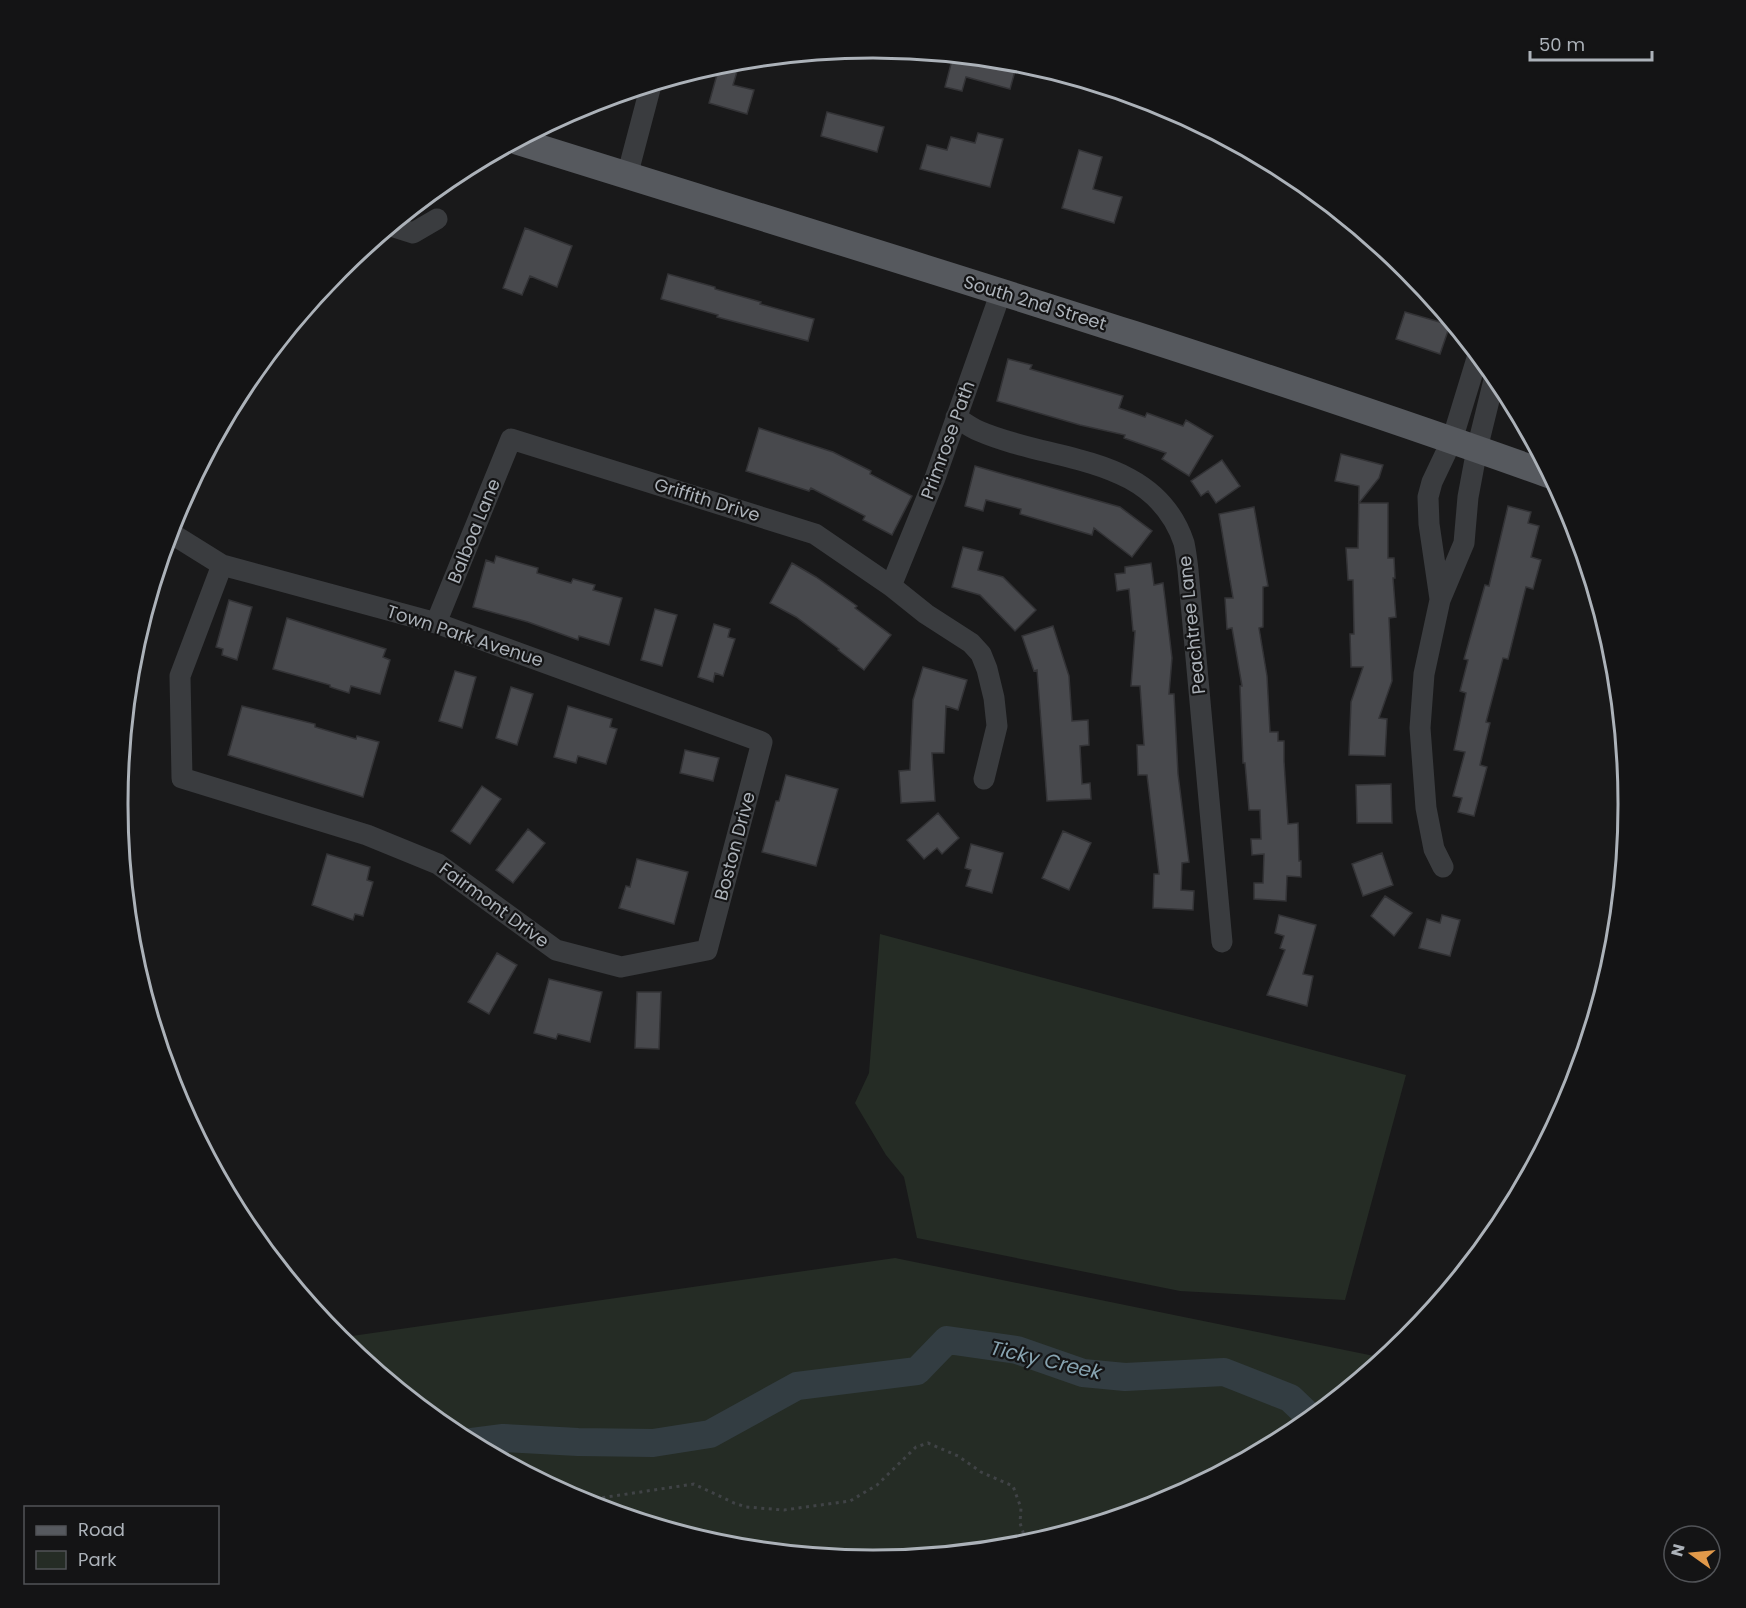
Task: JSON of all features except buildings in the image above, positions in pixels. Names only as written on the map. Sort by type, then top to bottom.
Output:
[{"type":"main road","name":"South 2nd Street","points":[[526,144],[1094,321],[1541,472]]},
{"type":"street","points":[[627,176],[649,93]]},
{"type":"street","points":[[400,229],[413,233],[437,219]]},
{"type":"street","name":"Primrose Path","points":[[891,586],[928,495],[1001,292]]},
{"type":"street","points":[[1443,867],[1434,849],[1426,808],[1420,728],[1424,674],[1440,600],[1464,543],[1468,497],[1464,444],[1476,367]]},
{"type":"street","points":[[1440,600],[1429,524],[1428,497],[1432,482],[1464,444],[1490,386]]},
{"type":"street","name":"Peachtree Lane","points":[[956,417],[978,431],[1028,448],[1110,468],[1126,476],[1143,485],[1156,498],[1177,528],[1184,545],[1188,570],[1222,942]]},
{"type":"street","name":"Griffith Drive","points":[[511,439],[815,534],[891,586],[926,614],[971,643],[981,654],[987,669],[994,698],[997,726],[984,779]]},
{"type":"street","name":"Balboa Lane","points":[[436,623],[511,439]]},
{"type":"street","name":"Town Park Avenue","points":[[178,536],[222,565],[436,623],[762,742]]},
{"type":"street","name":"Fairmont Drive","points":[[222,565],[180,676],[182,777],[367,835],[438,864],[556,950],[621,967],[707,950]]},
{"type":"street","name":"Boston Drive","points":[[707,950],[762,742]]},
{"type":"path","points":[[601,1498],[693,1484],[746,1507],[784,1510],[850,1501],[877,1485],[916,1447],[928,1443],[958,1456],[981,1472],[1013,1486],[1021,1508],[1020,1523],[1024,1534]]},
{"type":"green space","points":[[880,934],[1406,1075],[1345,1300],[1180,1291],[917,1238],[904,1177],[886,1155],[855,1103],[869,1073]]},
{"type":"green space","points":[[895,1258],[1374,1356],[1327,1395],[1287,1424],[1203,1473],[1158,1493],[1113,1510],[1018,1535],[922,1548],[873,1550],[824,1548],[728,1535],[633,1510],[588,1493],[500,1450],[459,1424],[381,1364],[351,1336]]},
{"type":"waterway","name":"Ticky Creek","points":[[485,1440],[503,1438],[653,1443],[710,1434],[797,1386],[917,1371],[947,1340],[1017,1350],[1083,1373],[1125,1377],[1224,1372],[1290,1398],[1304,1412]]}]
